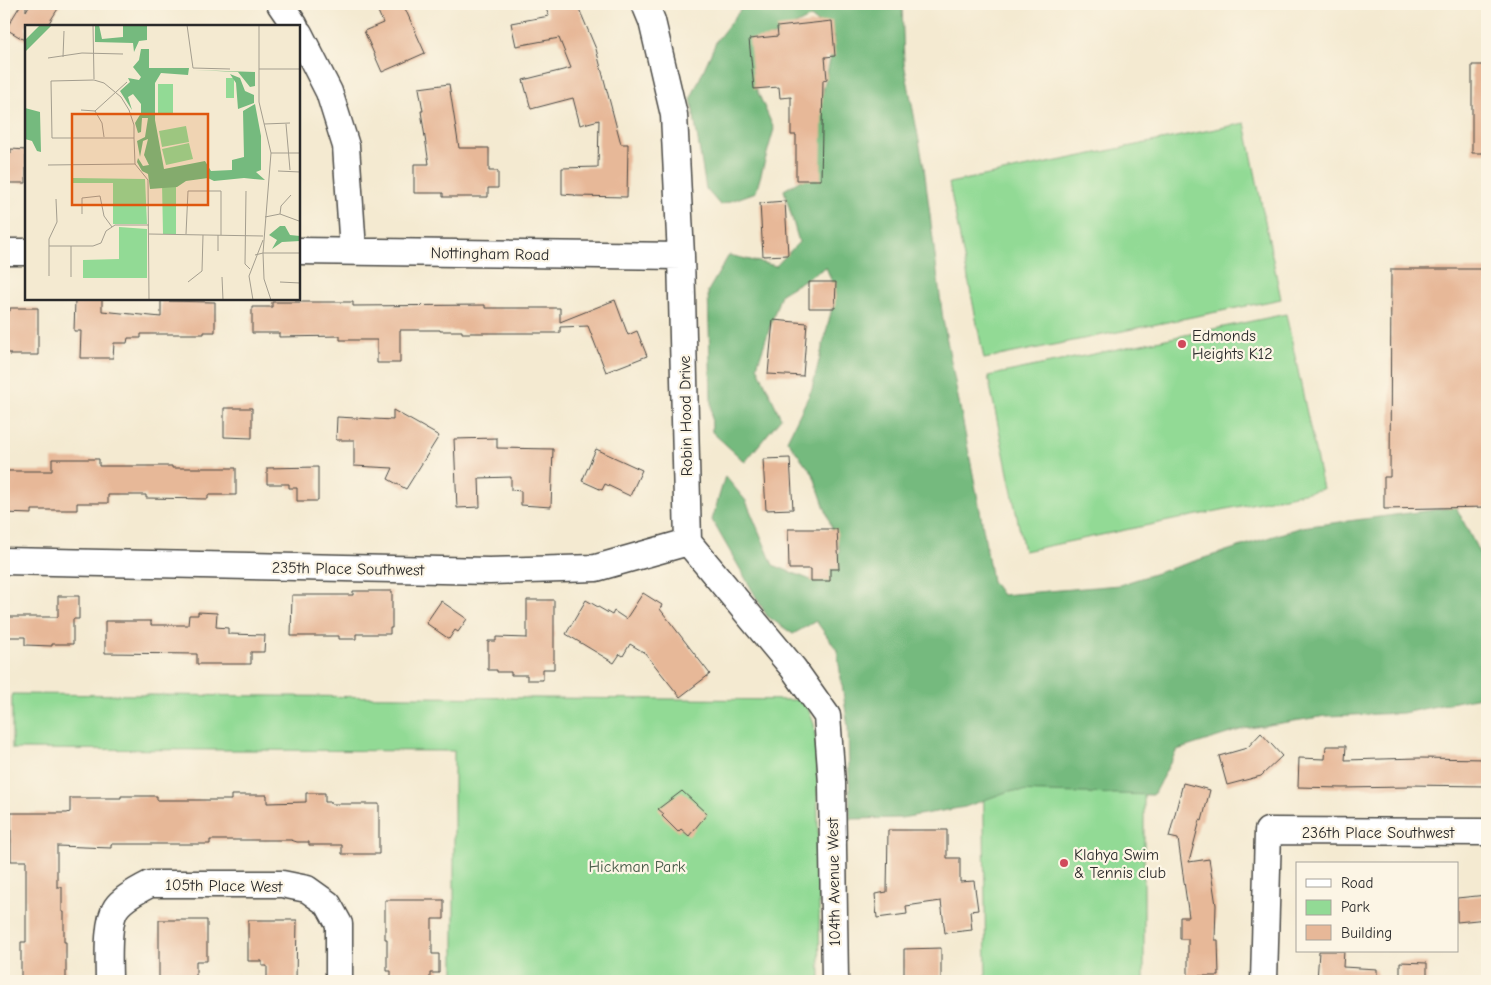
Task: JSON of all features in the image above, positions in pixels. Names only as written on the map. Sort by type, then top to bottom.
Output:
[{"type":"street","points":[[280,4],[294,25]]},
{"type":"street","name":"Robin Hood Drive","points":[[645,4],[652,21],[674,115],[688,542]]},
{"type":"street","points":[[300,35],[329,92],[346,146],[353,250]]},
{"type":"street","name":"Nottingham Road","points":[[300,250],[680,256]]},
{"type":"street","points":[[4,252],[25,252]]},
{"type":"street","name":"235th Place Southwest","points":[[4,561],[499,571],[596,568],[688,542]]},
{"type":"street","name":"104th Avenue West","points":[[688,542],[793,668],[827,716],[832,783],[835,981]]},
{"type":"street","name":"236th Place Southwest","points":[[1264,981],[1268,831],[1487,832]]},
{"type":"street","name":"105th Place West","points":[[109,981],[109,928],[115,908],[135,892],[150,884],[282,884],[307,889],[328,904],[339,924],[339,981]]},
{"type":"green space","points":[[745,4],[902,4],[904,63],[924,167],[943,320],[992,581],[1002,595],[1119,585],[1302,527],[1456,507],[1487,568],[1487,697],[1484,696],[1403,713],[1326,716],[1243,729],[1177,750],[1153,795],[1009,791],[965,807],[901,818],[850,819],[848,727],[837,650],[816,621],[793,634],[767,616],[712,520],[725,476],[746,501],[773,565],[816,582],[840,551],[813,474],[787,440],[812,389],[836,292],[826,267],[781,294],[757,366],[781,418],[745,462],[712,432],[708,291],[729,255],[776,266],[799,242],[784,190],[818,170],[819,109],[835,37],[811,17],[768,39],[756,88],[774,129],[756,192],[720,205],[706,189],[691,98],[717,40]]},
{"type":"green space","points":[[1245,123],[1281,299],[984,359],[949,183]]},
{"type":"green space","points":[[1286,314],[1323,489],[1024,551],[988,376]]},
{"type":"green space","name":"Hickman Park","points":[[12,694],[805,700],[814,724],[817,752],[820,981],[454,981],[454,751],[12,749]]},
{"type":"green space","name":"Klahya Swim & Tennis club","points":[[983,745],[1144,745],[1144,981],[986,981]]},
{"type":"building","points":[[21,4],[26,4],[26,11],[30,4],[61,4],[48,25],[25,25],[25,40],[6,29]]},
{"type":"building","points":[[389,4],[403,4],[425,53],[382,72],[364,31],[383,23],[377,9]]},
{"type":"building","points":[[544,4],[577,4],[596,49],[621,144],[628,144],[627,197],[562,194],[562,168],[598,167],[599,120],[580,125],[573,98],[531,109],[523,80],[571,68],[559,38],[516,46],[511,23],[549,16]]},
{"type":"building","points":[[832,21],[835,56],[825,57],[827,79],[823,80],[821,180],[796,180],[796,135],[791,135],[791,97],[780,98],[779,87],[754,89],[749,39],[778,36],[777,27]]},
{"type":"building","points":[[1472,65],[1487,65],[1487,153],[1472,153]]},
{"type":"building","points":[[449,84],[459,148],[489,148],[489,171],[498,171],[498,188],[488,188],[488,197],[443,197],[443,193],[414,193],[414,164],[429,164],[419,88]]},
{"type":"building","points":[[11,149],[25,150],[25,183],[4,183],[4,153],[11,153]]},
{"type":"building","points":[[785,201],[788,255],[763,256],[760,203]]},
{"type":"building","points":[[1391,269],[1487,269],[1487,507],[1384,509],[1384,477],[1390,477]]},
{"type":"building","points":[[809,282],[836,282],[835,308],[809,308]]},
{"type":"building","points":[[75,300],[102,300],[102,311],[161,317],[161,301],[215,302],[215,332],[204,332],[204,334],[141,334],[141,338],[128,338],[127,343],[114,343],[113,358],[80,358],[81,331],[74,331]]},
{"type":"building","points":[[615,300],[628,335],[637,331],[647,356],[606,372],[588,326],[560,327],[560,333],[462,333],[462,331],[400,330],[400,363],[377,363],[377,340],[340,340],[340,336],[279,337],[279,333],[252,333],[252,307],[272,307],[272,302],[353,302],[353,306],[485,305],[485,308],[560,308],[560,322]]},
{"type":"building","points":[[10,308],[38,308],[38,355],[10,355],[10,353],[4,353],[4,311],[10,311]]},
{"type":"building","points":[[773,320],[807,323],[803,376],[768,374]]},
{"type":"building","points":[[224,408],[252,408],[252,438],[224,437]]},
{"type":"building","points":[[393,410],[439,436],[406,489],[388,479],[393,468],[354,466],[354,440],[336,440],[337,417],[393,420]]},
{"type":"building","points":[[497,438],[497,448],[553,449],[551,507],[521,505],[521,491],[511,490],[511,477],[479,478],[480,507],[457,508],[454,439]]},
{"type":"building","points":[[596,449],[642,470],[630,496],[605,484],[602,490],[582,481]]},
{"type":"building","points":[[790,458],[793,509],[766,510],[763,459]]},
{"type":"building","points":[[52,459],[99,459],[99,466],[236,468],[236,495],[208,495],[208,499],[146,498],[146,495],[108,495],[108,503],[77,503],[77,510],[32,510],[32,514],[4,513],[4,471],[52,471]]},
{"type":"building","points":[[318,467],[318,501],[297,501],[297,488],[289,488],[289,484],[267,484],[267,468]]},
{"type":"building","points":[[788,529],[837,529],[839,569],[830,569],[830,581],[811,581],[811,569],[789,569]]},
{"type":"building","points":[[353,591],[392,591],[392,628],[390,628],[390,634],[356,634],[356,639],[339,639],[339,636],[291,636],[292,595],[353,595]]},
{"type":"building","points":[[643,593],[662,605],[660,609],[710,674],[680,697],[645,653],[630,644],[623,656],[620,654],[614,663],[566,634],[586,600],[612,615],[614,611],[626,619]]},
{"type":"building","points":[[58,596],[79,596],[79,619],[73,619],[73,644],[52,644],[52,646],[25,645],[25,637],[4,637],[4,617],[58,617]]},
{"type":"building","points":[[527,600],[554,600],[554,669],[543,669],[543,680],[527,680],[527,675],[511,675],[511,672],[488,670],[488,641],[496,641],[496,637],[527,638]]},
{"type":"building","points":[[441,601],[467,619],[458,632],[455,630],[449,639],[426,623]]},
{"type":"building","points":[[198,612],[217,613],[216,627],[228,628],[228,634],[265,635],[264,652],[251,652],[251,664],[197,664],[197,654],[105,653],[105,621],[151,621],[151,625],[188,625],[189,615],[198,615]]},
{"type":"building","points":[[1261,733],[1282,756],[1261,776],[1227,785],[1219,756],[1247,748]]},
{"type":"building","points":[[1326,746],[1346,746],[1345,760],[1487,759],[1487,786],[1298,787],[1299,758],[1325,759]]},
{"type":"building","points":[[1183,783],[1210,790],[1189,862],[1209,859],[1216,905],[1215,940],[1218,940],[1219,976],[1188,976],[1188,939],[1180,939],[1180,917],[1189,917],[1178,839],[1169,837]]},
{"type":"building","points":[[682,791],[707,814],[689,836],[681,829],[678,832],[662,816],[664,814],[658,809]]},
{"type":"building","points":[[306,793],[325,793],[325,802],[331,802],[331,804],[379,804],[379,854],[342,854],[342,845],[309,845],[309,842],[291,840],[210,840],[210,844],[111,844],[111,848],[57,846],[57,887],[62,887],[64,942],[66,942],[66,981],[21,981],[21,942],[26,942],[26,861],[11,861],[11,813],[67,813],[70,812],[70,798],[157,796],[157,800],[231,800],[231,795],[267,795],[267,803],[306,802]]},
{"type":"building","points":[[888,830],[947,830],[947,858],[960,858],[960,882],[974,881],[978,910],[970,911],[972,930],[945,933],[941,901],[906,906],[907,914],[877,918],[875,894],[887,892]]},
{"type":"building","points":[[1487,895],[1487,919],[1458,922],[1458,898]]},
{"type":"building","points":[[385,900],[444,900],[444,919],[432,919],[432,954],[439,954],[439,973],[430,973],[430,981],[391,981],[391,971],[387,971]]},
{"type":"building","points":[[159,920],[207,920],[207,961],[196,961],[196,981],[159,981]]},
{"type":"building","points":[[248,920],[297,920],[296,981],[267,981],[267,966],[262,966],[262,961],[248,961]]},
{"type":"building","points":[[941,948],[941,981],[904,981],[904,949]]},
{"type":"building","points":[[1319,952],[1344,952],[1343,967],[1377,969],[1377,981],[1317,981]]},
{"type":"building","points":[[1400,962],[1427,963],[1427,981],[1400,981]]},
{"type":"place","name":"Edmonds Heights K12","points":[[1182,344]]},
{"type":"place","name":"Klahya Swim & Tennis club","points":[[1064,863]]}]
